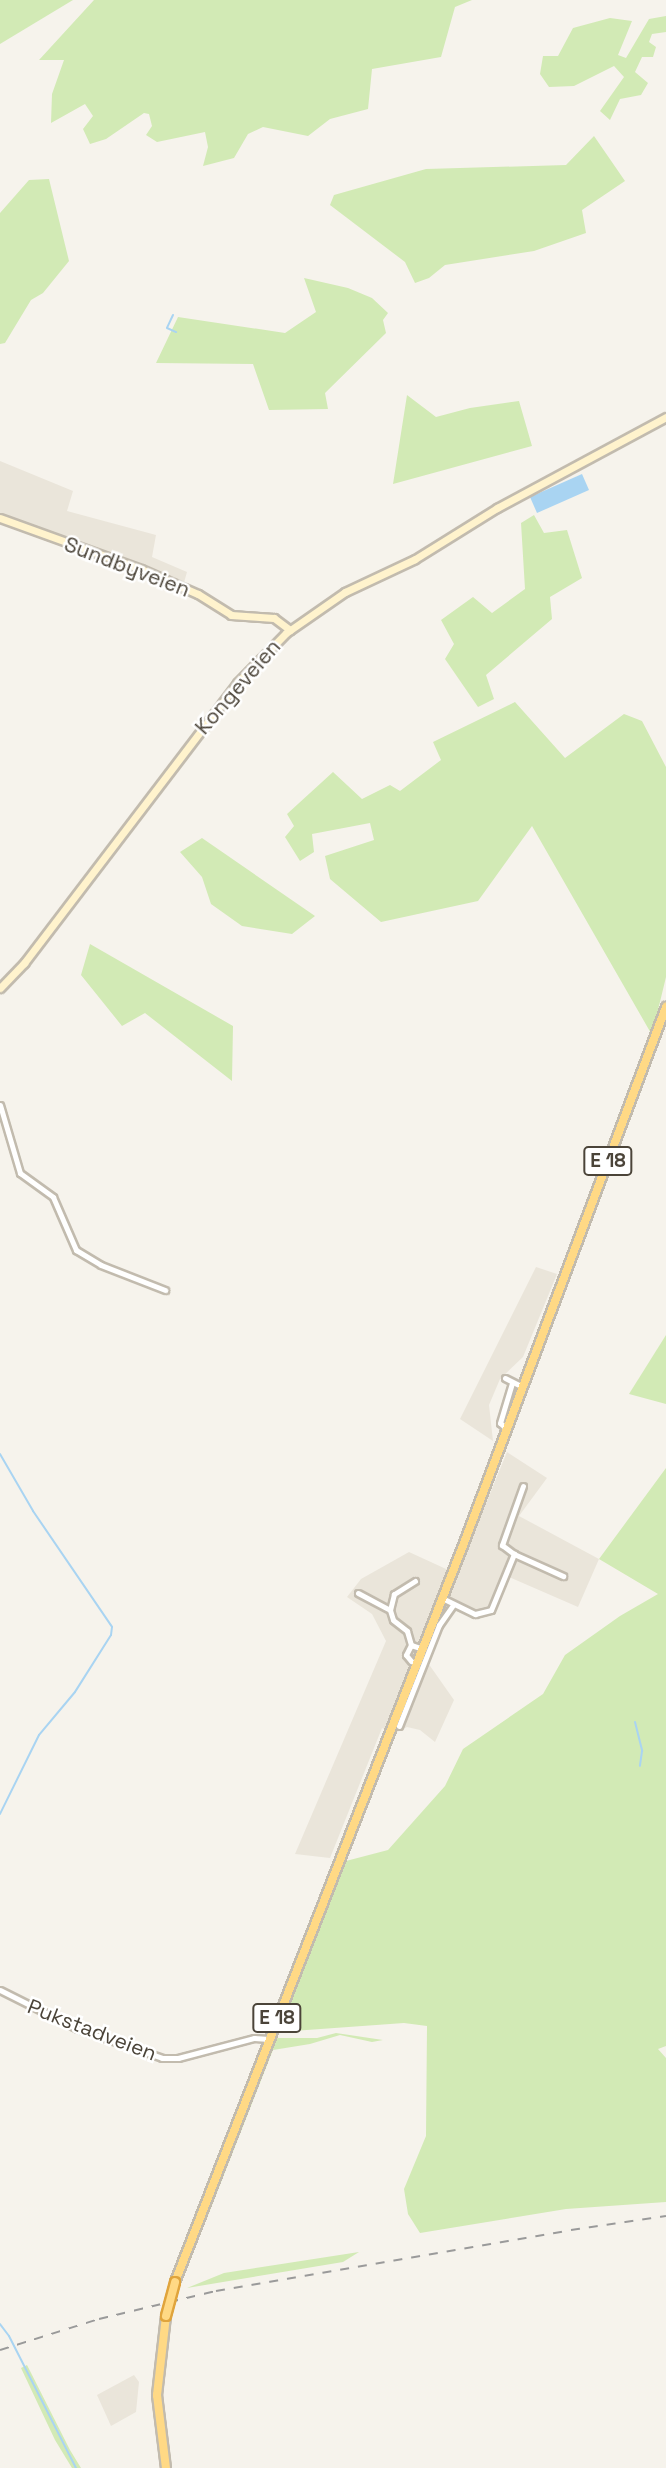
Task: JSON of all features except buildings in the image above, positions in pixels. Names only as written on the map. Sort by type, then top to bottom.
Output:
[{"type":"highway","name":"E 18","points":[[166,2468],[157,2395],[166,2316],[175,2282],[423,1649],[666,1007]]},
{"type":"main road","name":"Kongeveien","points":[[0,988],[28,957],[237,683],[290,630],[345,592],[415,559],[497,508],[666,417]]},
{"type":"main road","name":"Sundbyveien","points":[[0,519],[141,569],[198,594],[231,615],[274,618],[290,630]]},
{"type":"street","points":[[0,1105],[20,1173],[53,1197],[63,1214],[72,1245],[81,1254],[102,1265],[165,1290]]},
{"type":"street","points":[[505,1378],[523,1387]]},
{"type":"street","points":[[507,1429],[500,1423],[512,1382]]},
{"type":"street","points":[[523,1486],[502,1542],[504,1548],[563,1576]]},
{"type":"street","points":[[442,1598],[475,1614],[491,1610],[514,1554]]},
{"type":"street","points":[[411,1661],[406,1653],[411,1645],[407,1631],[393,1620],[390,1610],[394,1594],[415,1581]]},
{"type":"street","points":[[358,1592],[390,1610]]},
{"type":"street","points":[[399,1726],[439,1626],[453,1605]]},
{"type":"street","points":[[411,1645],[423,1649]]},
{"type":"street","name":"Pukstadveien","points":[[0,1990],[78,2029],[162,2058],[178,2058],[254,2038],[269,2039]]},
{"type":"shaded area","points":[[0,461],[73,491],[67,511],[156,535],[152,557],[187,572],[183,586],[0,519]]},
{"type":"shaded area","points":[[536,1267],[557,1274],[523,1357],[500,1379],[489,1405],[493,1441],[460,1419]]},
{"type":"shaded area","points":[[507,1452],[547,1478],[519,1516],[599,1559],[578,1607],[509,1577],[494,1613],[475,1618],[453,1610],[441,1627],[428,1663],[454,1700],[435,1742],[420,1730],[407,1727],[395,1733],[382,1728],[330,1858],[295,1854],[386,1641],[372,1614],[347,1597],[361,1579],[409,1552],[457,1574]]},
{"type":"shaded area","points":[[134,2375],[139,2382],[136,2412],[111,2426],[97,2395]]},
{"type":"green space","points":[[0,0],[73,0],[0,44]]},
{"type":"green space","points":[[94,0],[472,0],[455,7],[441,57],[372,69],[368,109],[330,119],[308,136],[263,127],[248,134],[234,158],[203,166],[208,147],[205,132],[157,142],[146,135],[152,126],[149,114],[144,113],[106,139],[90,144],[83,129],[93,116],[85,104],[51,123],[52,94],[64,60],[39,60]]},
{"type":"green space","points":[[666,16],[666,32],[652,34],[649,42],[656,47],[653,57],[642,57],[635,72],[648,83],[641,95],[620,99],[610,120],[600,111],[624,77],[614,66],[574,86],[549,87],[540,74],[543,56],[558,56],[573,28],[610,18],[632,21],[618,55],[626,58],[649,19]]},
{"type":"green space","points":[[594,136],[625,181],[582,210],[586,233],[534,251],[445,265],[429,278],[415,283],[405,262],[330,205],[334,195],[426,169],[566,165]]},
{"type":"green space","points":[[49,179],[69,261],[43,293],[31,300],[5,343],[0,344],[0,213],[29,180]]},
{"type":"green space","points":[[304,278],[348,288],[372,298],[388,313],[383,320],[386,333],[325,393],[328,409],[269,410],[253,364],[156,363],[178,317],[285,333],[316,312]]},
{"type":"green space","points":[[407,395],[436,417],[470,408],[519,401],[532,446],[393,484]]},
{"type":"green space","points":[[534,515],[544,533],[567,530],[582,578],[550,597],[552,619],[486,675],[494,699],[478,707],[445,659],[454,644],[441,620],[473,597],[492,613],[525,589],[521,523]]},
{"type":"green space","points":[[515,702],[565,758],[624,714],[642,721],[666,767],[666,977],[652,1035],[532,826],[478,901],[381,922],[330,879],[325,856],[374,840],[370,823],[312,834],[314,852],[300,861],[285,837],[294,826],[287,814],[333,772],[362,799],[390,785],[400,791],[441,760],[433,742]]},
{"type":"green space","points":[[202,838],[315,916],[292,934],[242,926],[211,904],[202,877],[180,852]]},
{"type":"green space","points":[[90,944],[233,1026],[232,1081],[145,1013],[122,1026],[81,975]]},
{"type":"green space","points":[[666,1335],[666,1404],[629,1394]]},
{"type":"green space","points":[[666,1468],[666,2046],[658,2049],[666,2058],[666,2202],[566,2209],[420,2233],[408,2214],[404,2189],[426,2136],[427,2026],[404,2023],[279,2032],[346,1861],[388,1850],[445,1786],[463,1749],[543,1694],[565,1655],[620,1616],[658,1594],[599,1559]]},
{"type":"green space","points":[[336,2033],[383,2040],[372,2042],[340,2035],[310,2044],[273,2050],[207,2218],[204,2216],[274,2038],[317,2038]]},
{"type":"green space","points":[[359,2252],[343,2262],[187,2288],[224,2273]]},
{"type":"green space","points":[[27,2365],[81,2468],[72,2468],[55,2440],[21,2368]]},
{"type":"water","points":[[582,474],[589,490],[537,513],[530,497]]},
{"type":"waterway","points":[[173,315],[167,328],[176,332]]},
{"type":"waterway","points":[[0,1454],[33,1511],[112,1627],[111,1635],[75,1692],[39,1735],[0,1814]]},
{"type":"waterway","points":[[635,1722],[642,1751],[640,1766]]},
{"type":"waterway","points":[[0,2324],[9,2336],[76,2468]]},
{"type":"railway","points":[[0,2350],[99,2319],[216,2291],[666,2216]]}]
